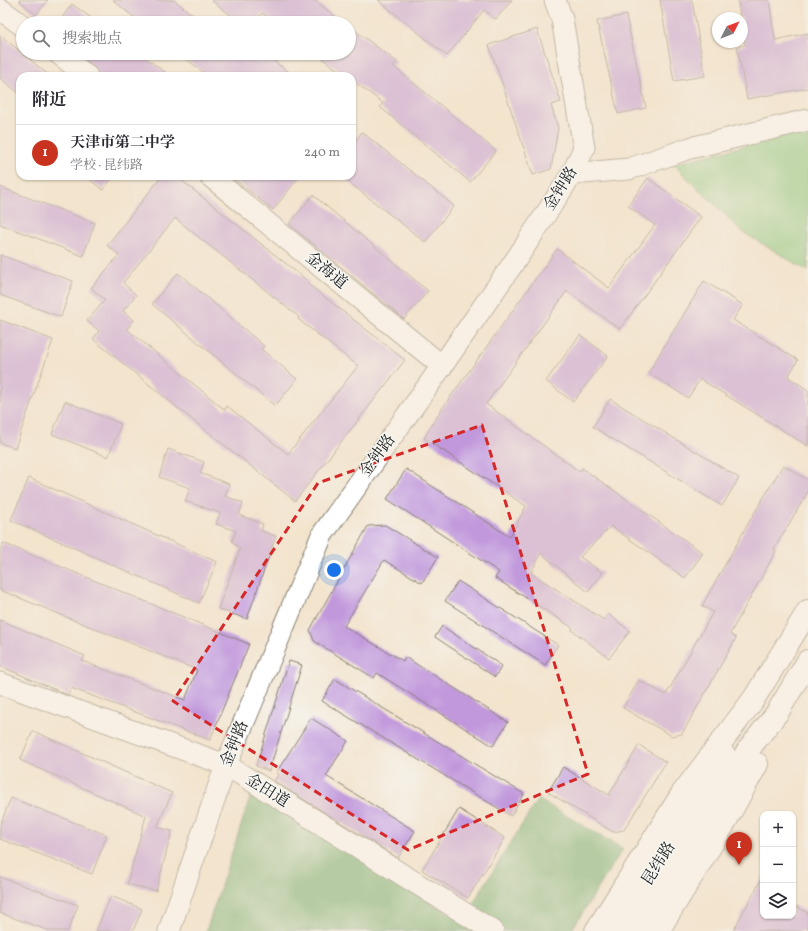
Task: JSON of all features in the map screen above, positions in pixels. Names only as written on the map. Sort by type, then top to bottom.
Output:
[{"type":"main road","points":[[596,931],[682,794],[753,700],[808,611]]},
{"type":"main road","points":[[709,800],[777,713],[808,661]]},
{"type":"main road","points":[[709,800],[753,700]]},
{"type":"main road","points":[[658,931],[723,826],[755,768],[777,713]]},
{"type":"main road","name":"昆纬路","points":[[617,931],[709,800]]},
{"type":"main road","name":"昆纬路","points":[[636,931],[709,800]]},
{"type":"street","name":"金钟路","points":[[169,931],[226,765],[322,535],[442,366],[572,174],[584,148],[562,19],[555,0]]},
{"type":"street","points":[[0,9],[16,21]]},
{"type":"street","points":[[67,60],[82,72]]},
{"type":"street","points":[[572,174],[629,169],[690,148],[808,120]]},
{"type":"street","name":"金海道","points":[[215,180],[442,366]]},
{"type":"street","name":"金田道","points":[[0,683],[226,765],[493,931]]},
{"type":"highlighted area","points":[[482,425],[588,774],[408,850],[173,701],[318,483]]},
{"type":"green space","points":[[808,130],[808,271],[743,232],[673,164]]},
{"type":"green space","points":[[252,792],[462,921],[538,799],[623,849],[571,931],[206,931]]},
{"type":"building","points":[[19,0],[48,0],[36,15]]},
{"type":"building","points":[[113,0],[174,0],[194,16],[132,16]]},
{"type":"building","points":[[211,0],[314,0],[335,16],[266,16],[262,13],[260,16],[232,16]]},
{"type":"building","points":[[378,0],[512,0],[496,19],[484,10],[447,56]]},
{"type":"building","points":[[660,0],[692,0],[705,76],[674,81]]},
{"type":"building","points":[[738,0],[769,0],[775,40],[808,33],[808,88],[747,99],[737,48],[748,48],[748,12],[739,12]]},
{"type":"building","points":[[72,4],[88,16],[63,16]]},
{"type":"building","points":[[626,15],[646,108],[618,114],[597,21]]},
{"type":"building","points":[[537,29],[561,102],[551,105],[558,128],[551,169],[533,175],[489,45]]},
{"type":"building","points":[[356,31],[397,62],[393,66],[496,151],[470,182],[380,107],[383,103],[356,83],[356,72],[341,72],[324,60],[356,60]]},
{"type":"building","points":[[0,35],[16,48],[16,60],[30,60],[45,72],[16,72],[16,91],[0,78]]},
{"type":"building","points":[[86,60],[148,60],[165,72],[97,72],[94,67]]},
{"type":"building","points":[[188,60],[272,60],[289,72],[203,72]]},
{"type":"building","points":[[362,132],[454,206],[425,242],[346,180],[356,180],[356,140]]},
{"type":"building","points":[[648,178],[701,217],[620,329],[567,291],[486,404],[580,472],[582,468],[703,553],[685,578],[611,526],[580,557],[603,573],[588,592],[541,553],[531,573],[604,620],[608,614],[630,631],[609,658],[572,630],[573,628],[495,578],[499,572],[387,499],[406,469],[510,537],[526,506],[424,438],[441,410],[557,249],[609,288],[655,225],[628,206]]},
{"type":"building","points":[[90,180],[111,180],[103,190]]},
{"type":"building","points":[[159,180],[181,180],[309,282],[308,284],[405,360],[295,501],[93,339],[99,331],[87,321],[105,300],[91,288],[119,255],[107,245]],"holes":[[[175,218],[299,317],[298,319],[358,366],[288,454],[227,406],[225,410],[127,329],[134,320],[123,311],[136,295],[123,283]]]},
{"type":"building","points":[[235,180],[297,180],[273,210]]},
{"type":"building","points":[[0,187],[95,223],[83,256],[0,224]]},
{"type":"building","points":[[313,195],[428,291],[404,319],[289,224]]},
{"type":"building","points":[[0,255],[73,281],[61,317],[0,295]]},
{"type":"building","points":[[178,273],[264,346],[261,349],[297,379],[275,406],[152,304]]},
{"type":"building","points":[[704,281],[743,305],[733,320],[798,360],[788,377],[808,390],[808,446],[700,379],[688,398],[648,373]]},
{"type":"building","points":[[0,320],[53,340],[15,448],[0,443]]},
{"type":"building","points":[[580,335],[608,356],[573,402],[546,381]]},
{"type":"building","points":[[610,399],[739,478],[722,506],[593,427]]},
{"type":"building","points":[[65,401],[121,424],[108,457],[52,434]]},
{"type":"building","points":[[168,449],[204,462],[200,473],[229,484],[225,496],[243,503],[239,515],[263,524],[261,531],[276,536],[247,619],[218,609],[240,549],[232,541],[236,531],[216,524],[220,513],[185,501],[190,488],[159,477]]},
{"type":"building","points":[[783,465],[808,480],[808,492],[774,549],[776,551],[730,634],[736,638],[682,734],[672,736],[623,708],[639,680],[666,695],[713,612],[702,606]]},
{"type":"building","points":[[29,478],[217,562],[199,603],[11,520]]},
{"type":"building","points":[[385,525],[438,557],[422,583],[384,560],[344,626],[403,661],[405,657],[508,722],[493,746],[377,673],[374,678],[314,641],[310,630],[368,526]]},
{"type":"building","points":[[3,543],[249,644],[210,740],[71,688],[68,695],[0,666],[0,620],[85,656],[82,661],[185,700],[197,670],[0,590],[0,550]]},
{"type":"building","points":[[458,581],[558,645],[545,665],[445,601]]},
{"type":"building","points":[[442,626],[502,666],[495,677],[435,637]]},
{"type":"building","points":[[289,661],[302,665],[269,771],[256,766]]},
{"type":"building","points":[[335,679],[524,794],[511,816],[322,701]]},
{"type":"building","points":[[311,718],[348,741],[326,776],[415,831],[398,858],[274,781],[279,774],[276,773]]},
{"type":"building","points":[[33,731],[172,793],[157,827],[172,831],[156,891],[127,884],[146,816],[20,760]]},
{"type":"building","points":[[639,745],[666,762],[624,830],[613,832],[548,792],[563,767],[609,795]]},
{"type":"building","points":[[11,798],[107,835],[92,874],[0,839],[0,825]]},
{"type":"building","points":[[459,809],[505,838],[468,898],[422,870]]},
{"type":"building","points":[[0,877],[78,905],[68,931],[50,931],[0,913]]},
{"type":"building","points":[[760,882],[760,919],[796,919],[796,907],[808,913],[808,931],[733,931]]},
{"type":"building","points":[[111,896],[142,909],[133,931],[96,931]]},
{"type":"place","name":"天津市第二中学","points":[[739,865]]}]
